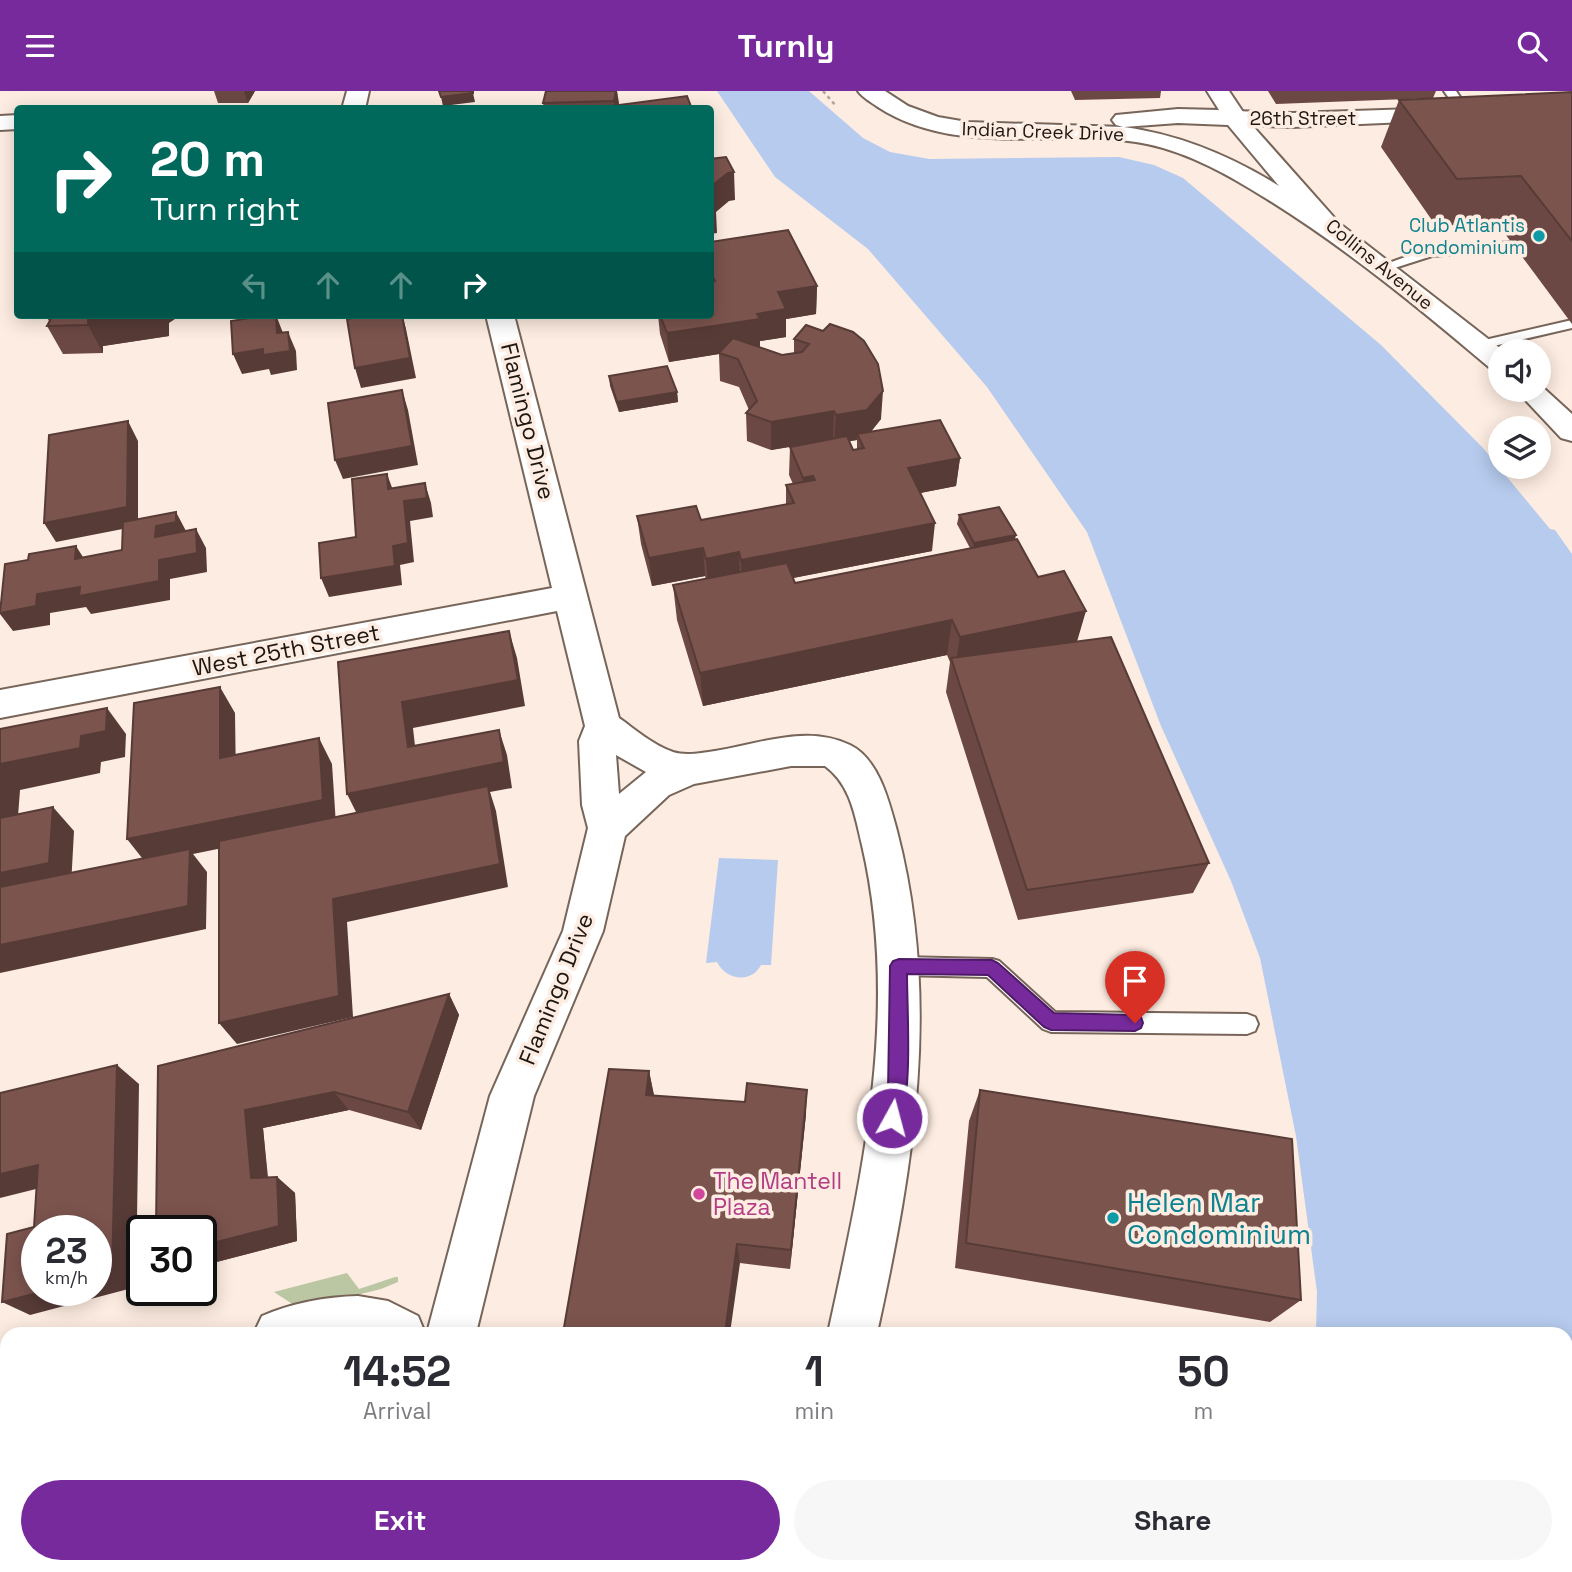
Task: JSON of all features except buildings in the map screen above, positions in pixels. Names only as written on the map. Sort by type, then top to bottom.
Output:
[{"type":"street","name":"Indian Creek Drive","points":[[869,91],[902,113],[943,126],[989,133],[1121,133],[1177,144],[1225,164],[1330,228]]},
{"type":"street","name":"Collins Avenue","points":[[1218,91],[1234,118],[1330,228],[1488,352]]},
{"type":"street","name":"26th Street","points":[[1035,133],[1138,118],[1478,119]]},
{"type":"street","name":"Flamingo Drive","points":[[453,1327],[512,1096],[583,931],[607,828],[601,805],[597,741],[603,726],[501,319]]},
{"type":"street","points":[[1542,402],[1572,431]]},
{"type":"street","name":"West 25th Street","points":[[0,704],[572,596]]},
{"type":"street","points":[[603,726],[646,756],[690,769]]},
{"type":"street","points":[[607,828],[656,784],[690,769],[801,750],[828,752],[848,762],[864,783],[888,860],[899,966],[897,1093],[854,1327]]},
{"type":"street","points":[[317,1327],[362,1319],[393,1327]]},
{"type":"lane","points":[[1450,91],[1478,119]]},
{"type":"lane","points":[[1382,268],[1430,252],[1514,246]]},
{"type":"lane","points":[[1531,339],[1572,324]]},
{"type":"lane","points":[[899,966],[992,968],[1051,1021],[1247,1024]]},
{"type":"green space","points":[[347,1273],[359,1289],[395,1277],[398,1277],[398,1282],[381,1289],[300,1309],[274,1292]]},
{"type":"water","points":[[717,91],[809,91],[863,138],[890,152],[929,159],[1119,157],[1154,165],[1183,178],[1381,345],[1488,454],[1488,479],[1509,479],[1550,529],[1555,530],[1572,554],[1572,1327],[1316,1327],[1317,1292],[1296,1136],[1260,958],[1231,881],[1161,726],[1087,532],[987,387],[868,249],[775,177]]},
{"type":"water","points":[[719,858],[778,860],[771,965],[761,965],[757,971],[745,977],[726,973],[717,962],[706,963]]},
{"type":"place","name":"Club Atlantis Condominium","points":[[1539,236]]},
{"type":"place","name":"The Mantell Plaza","points":[[699,1194]]},
{"type":"place","name":"Helen Mar Condominium","points":[[1113,1218]]},
{"type":"route","points":[[892,1118],[897,1093],[899,966],[992,968],[1051,1021],[1135,1023]]}]
